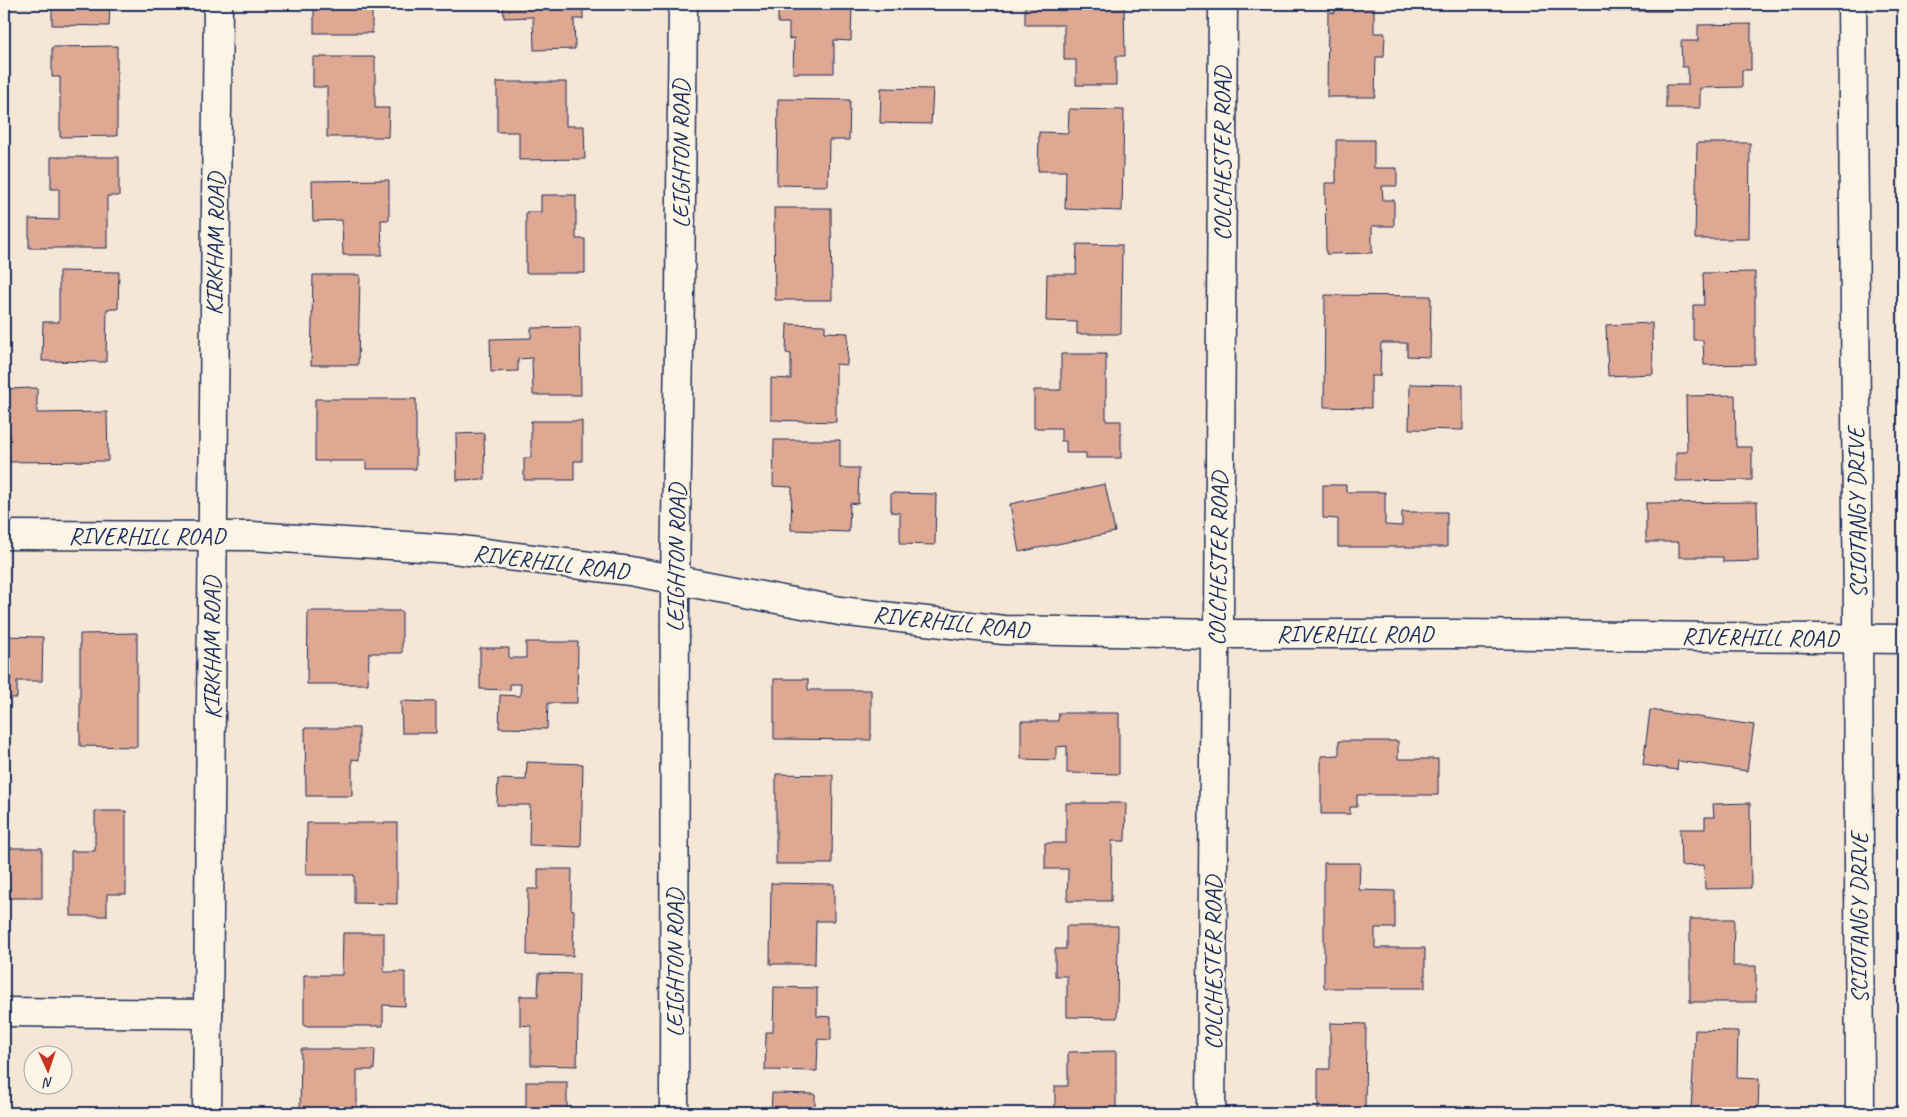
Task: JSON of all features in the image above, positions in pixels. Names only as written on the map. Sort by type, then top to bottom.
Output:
[{"type":"street","name":"KIRKHAM ROAD","points":[[207,1113],[218,4]]},
{"type":"street","name":"LEIGHTON ROAD","points":[[674,1113],[675,579],[680,292],[682,4]]},
{"type":"street","name":"COLCHESTER ROAD","points":[[1212,1113],[1215,646],[1219,602],[1222,4]]},
{"type":"street","name":"SCIOTANGY DRIVE","points":[[1852,4],[1860,1113]]},
{"type":"street","name":"RIVERHILL ROAD","points":[[4,535],[252,536],[453,549],[630,571],[840,611],[1004,630],[1217,634],[1466,634],[1903,639]]},
{"type":"street","points":[[4,1012],[208,1014]]},
{"type":"building","points":[[52,4],[110,4],[109,26],[52,25]]},
{"type":"building","points":[[314,4],[372,4],[372,33],[314,33]]},
{"type":"building","points":[[503,4],[583,4],[583,19],[574,19],[575,49],[534,50],[533,17],[504,18]]},
{"type":"building","points":[[778,4],[852,4],[851,41],[834,40],[834,73],[793,73],[794,38],[789,39],[789,23],[778,23]]},
{"type":"building","points":[[1025,4],[1124,4],[1125,56],[1116,56],[1116,85],[1076,85],[1076,60],[1064,60],[1064,25],[1025,25]]},
{"type":"building","points":[[1335,4],[1374,4],[1374,33],[1385,33],[1384,57],[1376,57],[1375,97],[1327,97],[1328,12],[1335,13]]},
{"type":"building","points":[[1609,4],[1671,4],[1671,11],[1608,11]]},
{"type":"building","points":[[1751,24],[1751,70],[1742,70],[1742,87],[1700,88],[1700,108],[1666,108],[1666,85],[1688,85],[1688,67],[1682,67],[1681,41],[1698,41],[1698,25]]},
{"type":"building","points":[[117,46],[117,136],[60,137],[60,77],[52,77],[52,47]]},
{"type":"building","points":[[313,57],[375,57],[375,108],[389,108],[388,137],[327,137],[327,87],[313,87]]},
{"type":"building","points":[[497,82],[566,82],[566,126],[584,126],[585,159],[519,160],[519,132],[497,132]]},
{"type":"building","points":[[881,88],[933,89],[931,124],[880,123]]},
{"type":"building","points":[[778,99],[850,100],[849,140],[829,140],[828,186],[777,185]]},
{"type":"building","points":[[1069,109],[1124,110],[1122,211],[1065,209],[1066,171],[1038,171],[1039,132],[1068,133]]},
{"type":"building","points":[[1336,140],[1374,140],[1374,168],[1397,168],[1397,186],[1382,186],[1383,200],[1394,200],[1394,226],[1372,226],[1372,253],[1326,254],[1325,183],[1336,183]]},
{"type":"building","points":[[1697,143],[1750,143],[1749,239],[1695,239]]},
{"type":"building","points":[[51,157],[119,157],[119,196],[107,196],[107,248],[29,248],[29,219],[59,220],[59,189],[51,189]]},
{"type":"building","points":[[389,180],[389,220],[381,220],[382,255],[343,255],[342,220],[313,221],[312,181]]},
{"type":"building","points":[[541,195],[576,195],[576,239],[585,239],[585,273],[526,273],[526,212],[541,212]]},
{"type":"building","points":[[774,208],[831,208],[832,300],[775,300]]},
{"type":"building","points":[[1077,244],[1122,245],[1121,334],[1077,334],[1077,322],[1046,321],[1047,274],[1076,274]]},
{"type":"building","points":[[59,271],[119,272],[118,309],[107,309],[106,362],[42,361],[43,322],[59,322]]},
{"type":"building","points":[[1755,272],[1755,364],[1704,365],[1703,340],[1693,340],[1693,305],[1704,305],[1703,273]]},
{"type":"building","points":[[313,275],[360,275],[358,365],[311,365]]},
{"type":"building","points":[[1325,295],[1431,296],[1430,357],[1407,356],[1407,343],[1381,343],[1380,376],[1371,376],[1371,408],[1324,407]]},
{"type":"building","points":[[1652,323],[1653,374],[1608,376],[1606,325]]},
{"type":"building","points":[[787,324],[825,325],[825,332],[848,333],[847,365],[836,364],[836,422],[771,420],[771,378],[791,379],[791,354],[786,353]]},
{"type":"building","points":[[580,327],[581,395],[533,395],[532,358],[518,359],[518,371],[491,372],[490,339],[531,338],[531,328]]},
{"type":"building","points":[[1061,354],[1106,354],[1106,421],[1121,421],[1121,458],[1086,458],[1086,453],[1066,453],[1066,441],[1061,441],[1061,428],[1034,428],[1034,390],[1061,390]]},
{"type":"building","points":[[1410,384],[1463,385],[1463,430],[1409,429]]},
{"type":"building","points":[[37,388],[37,413],[107,412],[108,461],[4,462],[4,389]]},
{"type":"building","points":[[1735,395],[1736,447],[1752,447],[1752,480],[1676,481],[1676,452],[1687,452],[1686,396]]},
{"type":"building","points":[[315,399],[416,399],[416,469],[366,469],[366,461],[315,461]]},
{"type":"building","points":[[531,421],[582,421],[582,461],[574,461],[574,480],[524,480],[524,458],[531,458]]},
{"type":"building","points":[[484,433],[485,479],[457,480],[456,434]]},
{"type":"building","points":[[774,440],[840,440],[840,468],[859,468],[858,504],[850,503],[849,532],[791,530],[792,487],[773,486]]},
{"type":"building","points":[[1105,484],[1115,532],[1019,552],[1010,504]]},
{"type":"building","points":[[1323,485],[1346,485],[1346,492],[1385,492],[1385,525],[1402,526],[1402,512],[1447,512],[1447,547],[1338,547],[1338,519],[1323,518]]},
{"type":"building","points":[[891,493],[936,494],[935,545],[900,544],[900,513],[891,512]]},
{"type":"building","points":[[1757,502],[1758,561],[1723,562],[1723,557],[1679,557],[1679,542],[1646,542],[1646,503]]},
{"type":"building","points":[[308,611],[402,611],[402,653],[369,653],[368,684],[307,684]]},
{"type":"building","points":[[137,633],[137,747],[80,746],[80,634]]},
{"type":"building","points":[[4,636],[43,637],[42,681],[17,681],[17,698],[4,698]]},
{"type":"building","points":[[526,642],[578,642],[577,703],[548,703],[547,729],[499,728],[500,695],[520,696],[521,684],[510,684],[510,690],[480,689],[480,648],[509,648],[509,658],[526,658]]},
{"type":"building","points":[[774,679],[808,679],[808,690],[871,690],[871,740],[774,739]]},
{"type":"building","points":[[401,701],[436,702],[436,733],[402,733]]},
{"type":"building","points":[[1650,710],[1754,725],[1747,771],[1678,761],[1677,770],[1643,765]]},
{"type":"building","points":[[1059,713],[1119,713],[1119,774],[1067,773],[1067,746],[1056,747],[1056,760],[1021,759],[1021,721],[1058,721]]},
{"type":"building","points":[[305,728],[359,728],[359,760],[352,759],[352,796],[306,796]]},
{"type":"building","points":[[1339,741],[1398,741],[1398,759],[1438,759],[1438,795],[1357,795],[1357,807],[1350,807],[1350,814],[1321,814],[1321,756],[1339,755]]},
{"type":"building","points":[[527,762],[583,764],[581,847],[529,845],[530,805],[497,805],[498,779],[526,780]]},
{"type":"building","points":[[776,774],[833,775],[832,864],[776,864]]},
{"type":"building","points":[[1066,803],[1126,803],[1125,841],[1112,841],[1111,901],[1067,901],[1068,869],[1045,869],[1045,843],[1066,843]]},
{"type":"building","points":[[1750,803],[1751,888],[1705,889],[1704,865],[1681,866],[1680,829],[1705,829],[1705,817],[1714,817],[1713,804]]},
{"type":"building","points":[[95,811],[126,811],[126,894],[107,894],[107,916],[71,916],[71,851],[95,851]]},
{"type":"building","points":[[307,823],[397,823],[397,904],[354,903],[354,875],[306,875]]},
{"type":"building","points":[[4,848],[42,848],[42,898],[4,898]]},
{"type":"building","points":[[1324,863],[1360,863],[1359,890],[1395,891],[1395,928],[1375,928],[1375,948],[1425,948],[1425,988],[1324,988]]},
{"type":"building","points":[[538,869],[572,869],[571,909],[574,910],[573,956],[527,955],[528,889],[538,889]]},
{"type":"building","points":[[771,883],[834,884],[834,921],[816,921],[815,964],[770,964]]},
{"type":"building","points":[[1690,919],[1734,919],[1733,966],[1756,966],[1756,1002],[1690,1002]]},
{"type":"building","points":[[1066,926],[1118,926],[1117,1018],[1067,1017],[1067,976],[1055,976],[1055,949],[1066,949]]},
{"type":"building","points":[[343,933],[384,933],[384,972],[405,972],[405,1006],[383,1005],[383,1026],[304,1026],[304,975],[342,975]]},
{"type":"building","points":[[539,973],[579,974],[577,1066],[531,1065],[531,1026],[520,1025],[520,996],[538,996]]},
{"type":"building","points":[[774,987],[817,988],[817,1016],[831,1017],[831,1040],[818,1039],[817,1071],[765,1070],[766,1032],[773,1032]]},
{"type":"building","points":[[1330,1023],[1366,1024],[1365,1113],[1318,1113],[1318,1069],[1330,1069]]},
{"type":"building","points":[[1695,1030],[1738,1031],[1737,1078],[1759,1079],[1758,1113],[1691,1112]]},
{"type":"building","points":[[301,1049],[375,1049],[374,1070],[357,1070],[357,1113],[300,1113]]},
{"type":"building","points":[[1116,1051],[1116,1113],[1065,1113],[1065,1110],[1055,1110],[1055,1086],[1068,1086],[1068,1052]]},
{"type":"building","points":[[526,1082],[567,1082],[567,1113],[526,1113]]},
{"type":"building","points":[[772,1093],[815,1094],[815,1113],[771,1113]]},
{"type":"building","points":[[78,1111],[133,1112],[133,1113],[78,1113]]}]
